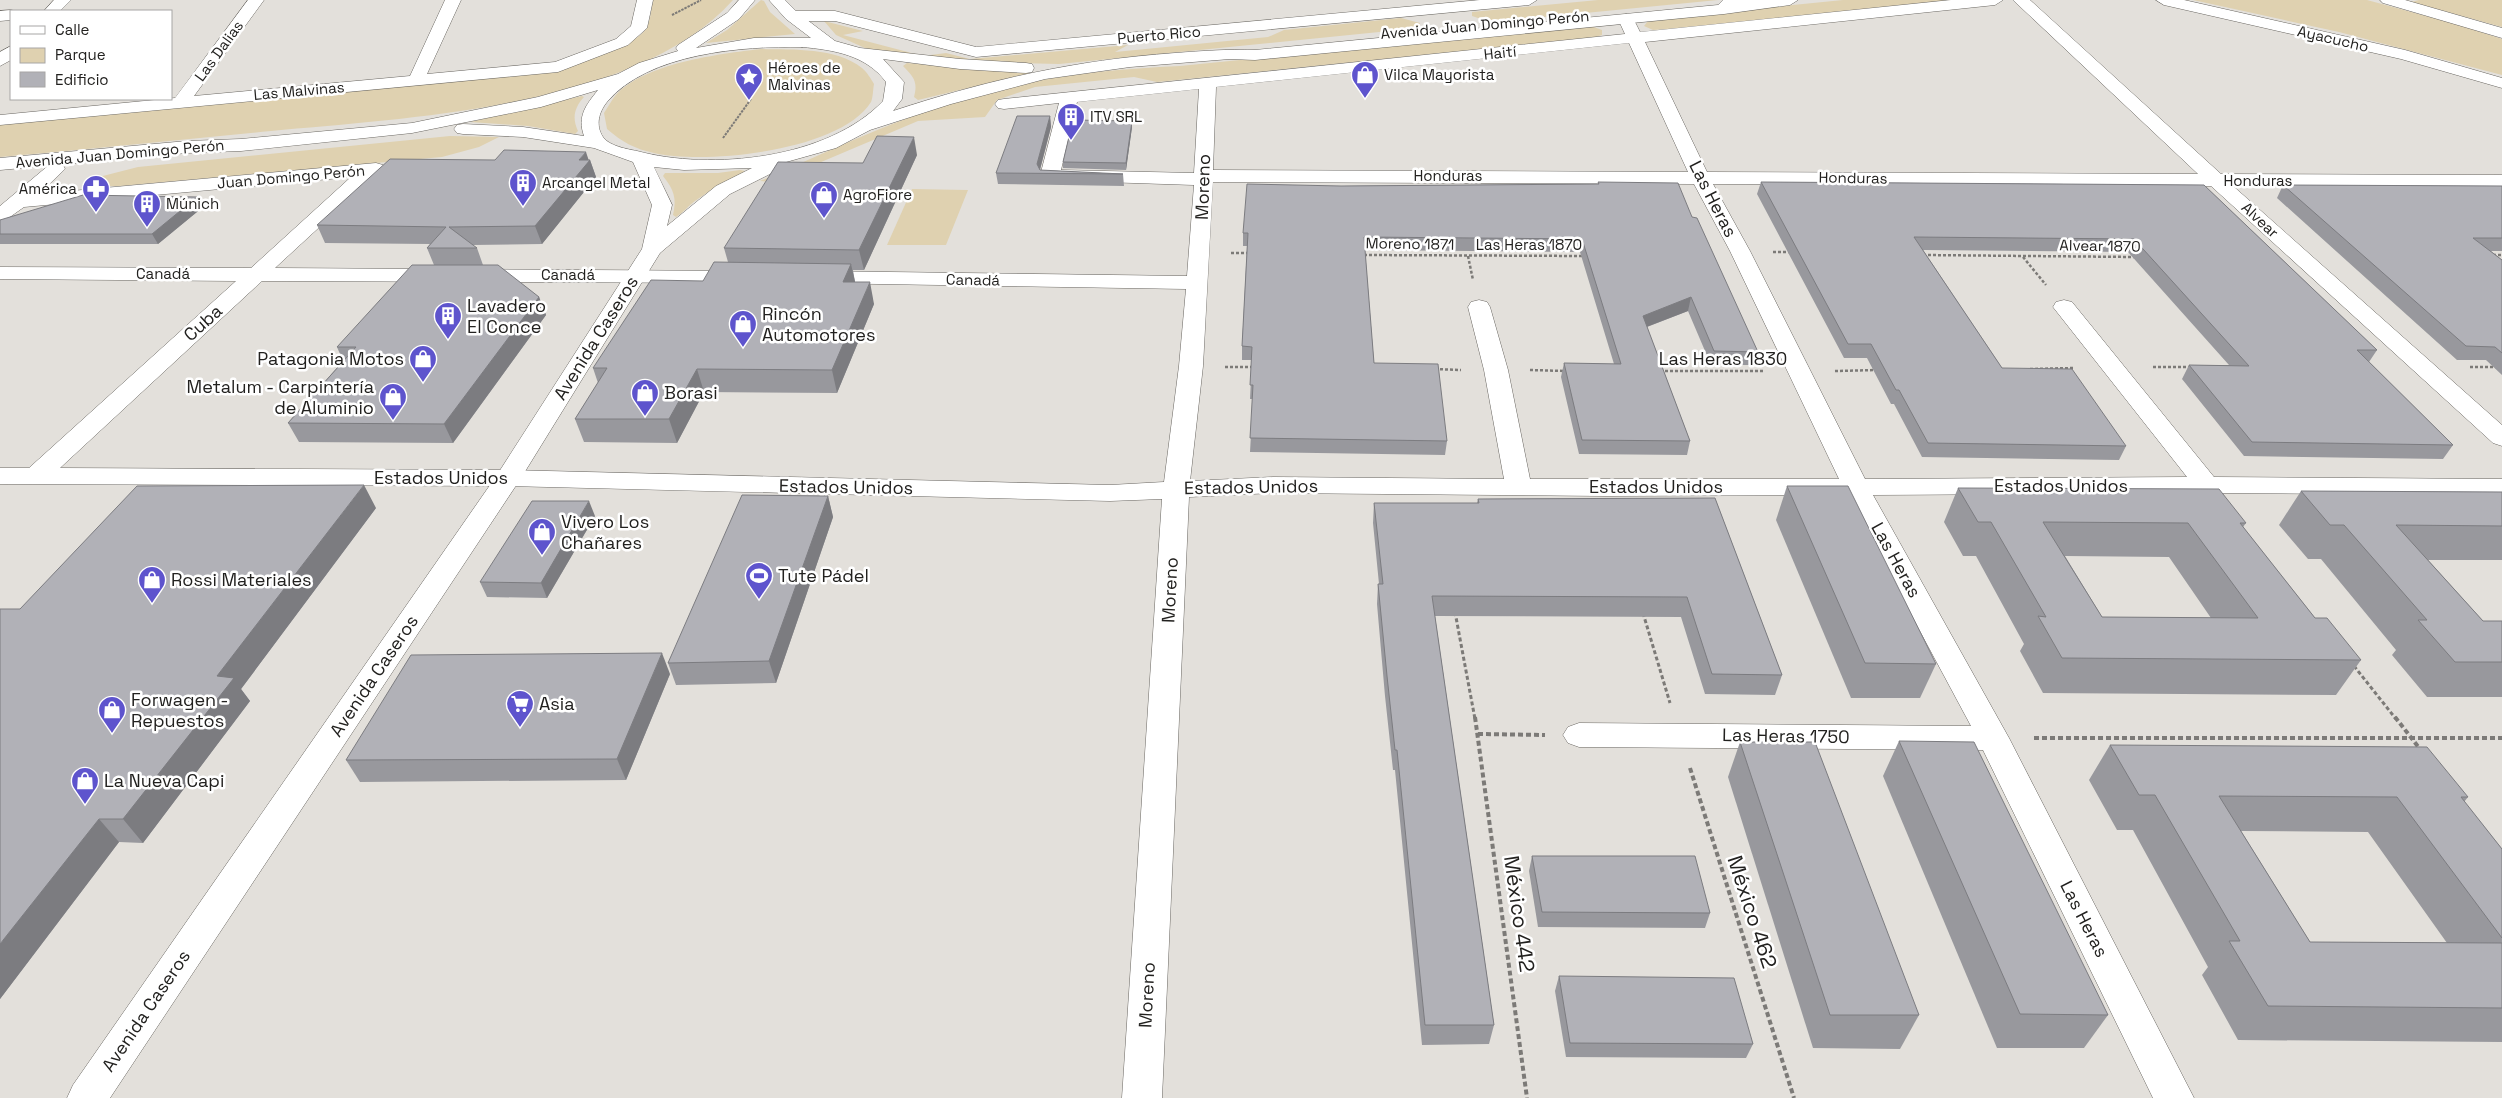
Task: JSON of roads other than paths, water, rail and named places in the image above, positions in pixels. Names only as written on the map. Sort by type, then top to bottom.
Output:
[{"type":"main road","points":[[53,10],[63,0]]},
{"type":"main road","name":"Las Dalias","points":[[181,102],[256,0]]},
{"type":"main road","points":[[416,81],[453,0]]},
{"type":"main road","name":"Las Malvinas","points":[[0,120],[558,67],[622,42],[639,28],[645,0]]},
{"type":"main road","points":[[666,60],[733,16],[747,0]]},
{"type":"main road","points":[[777,0],[792,16],[831,46]]},
{"type":"main road","name":"Puerto Rico","points":[[792,16],[835,16],[976,52],[1415,5],[1529,0]]},
{"type":"main road","name":"Avenida Juan Domingo Perón","points":[[1230,54],[1252,48],[1716,3],[1741,5],[1790,0]]},
{"type":"main road","name":"Haití","points":[[1004,104],[1208,83],[1630,29],[1995,0]]},
{"type":"main road","name":"Alvear","points":[[2021,0],[2502,438]]},
{"type":"main road","name":"Ayacucho","points":[[2164,0],[2405,55],[2502,83]]},
{"type":"main road","points":[[2388,0],[2502,33]]},
{"type":"main road","points":[[1415,5],[1438,30]]},
{"type":"main road","name":"Avenida Juan Domingo Perón","points":[[412,128],[523,132],[601,144],[642,160],[684,166],[740,163],[793,155],[835,141],[870,125],[996,84],[1072,69],[1230,54],[1256,55],[1630,29],[1741,5]]},
{"type":"main road","name":"Las Heras","points":[[1630,29],[1700,177],[1740,251],[1856,487],[1993,738],[2174,1098]]},
{"type":"main road","points":[[601,144],[592,134],[589,115],[601,96],[626,76],[666,60],[713,49],[754,43],[806,43],[831,46],[852,50],[880,64],[895,82],[892,101],[870,125]]},
{"type":"main road","name":"Avenida Juan Domingo Perón","points":[[852,50],[960,64],[1072,69]]},
{"type":"main road","points":[[0,62],[10,51]]},
{"type":"main road","name":"Avenida Juan Domingo Perón","points":[[0,164],[187,146],[241,145],[412,128],[541,102],[626,76]]},
{"type":"main road","name":"Moreno","points":[[1142,1098],[1176,489],[1191,366],[1200,252],[1208,83]]},
{"type":"main road","name":"Honduras","points":[[1069,97],[1050,176],[2502,181]]},
{"type":"main road","name":"Avenida Juan Domingo Perón","points":[[0,175],[178,158],[241,145]]},
{"type":"main road","name":"Avenida Caseros","points":[[87,1098],[508,478],[652,249],[723,190],[793,155]]},
{"type":"main road","name":"Avenida Caseros","points":[[642,160],[662,205],[652,249]]},
{"type":"main road","name":"Juan Domingo Perón","points":[[19,202],[397,168]]},
{"type":"main road","points":[[0,215],[19,202],[56,170]]},
{"type":"main road","name":"Cuba","points":[[36,476],[370,170]]},
{"type":"main road","name":"Canadá","points":[[0,273],[764,277]]},
{"type":"main road","name":"Canadá","points":[[794,277],[1197,282]]},
{"type":"main road","points":[[1479,307],[1496,370],[1518,486]]},
{"type":"main road","points":[[2064,308],[2207,485]]},
{"type":"main road","name":"Estados Unidos","points":[[0,476],[508,478],[1110,493],[1273,485],[1856,487],[2207,485],[2502,487]]},
{"type":"main road","name":"Las Heras 1750","points":[[1580,735],[1993,738]]},
{"type":"place","name":"Vilca Mayorista","points":[[1365,99]]},
{"type":"place","name":"Héroes de Malvinas","points":[[749,101]]},
{"type":"place","name":"ITV SRL","points":[[1071,141]]},
{"type":"place","name":"Arcangel Metal","points":[[523,207]]},
{"type":"place","name":"América","points":[[96,213]]},
{"type":"place","name":"AgroFiore","points":[[824,219]]},
{"type":"place","name":"Múnich","points":[[147,228]]},
{"type":"place","name":"Lavadero El Conce","points":[[448,340]]},
{"type":"place","name":"Rincón Automotores","points":[[743,348]]},
{"type":"place","name":"Patagonia Motos","points":[[423,383]]},
{"type":"place","name":"Borasi","points":[[645,417]]},
{"type":"place","name":"Metalum - Carpintería de Aluminio","points":[[393,421]]},
{"type":"place","name":"Vivero Los Chañares","points":[[542,556]]},
{"type":"place","name":"Tute Pádel","points":[[759,600]]},
{"type":"place","name":"Rossi Materiales","points":[[152,604]]},
{"type":"place","name":"Asia","points":[[520,728]]},
{"type":"place","name":"Forwagen - Repuestos","points":[[112,734]]},
{"type":"place","name":"La Nueva Capi","points":[[85,805]]}]
